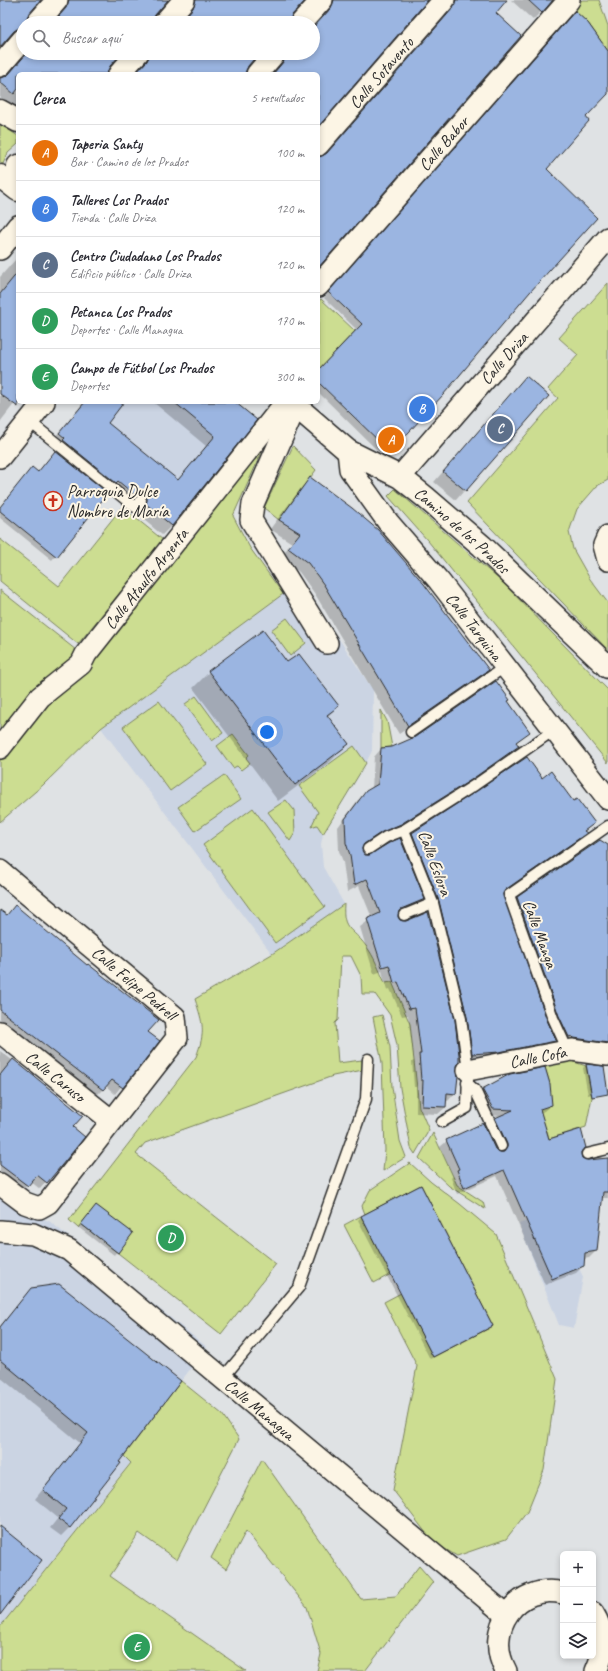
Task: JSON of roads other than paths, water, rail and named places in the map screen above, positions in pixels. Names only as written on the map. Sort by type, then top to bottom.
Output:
[{"type":"main road","points":[[0,111],[16,120]]},
{"type":"main road","points":[[0,176],[16,188]]},
{"type":"main road","name":"Camino de los Prados","points":[[294,404],[348,451],[400,477],[482,546],[608,667]]},
{"type":"street","points":[[43,16],[57,0]]},
{"type":"street","points":[[170,16],[184,0]]},
{"type":"street","points":[[308,16],[322,0]]},
{"type":"street","name":"Calle Sotavento","points":[[320,143],[444,0]]},
{"type":"street","name":"Calle Babor","points":[[320,284],[570,0]]},
{"type":"street","points":[[0,66],[16,47]]},
{"type":"street","points":[[121,72],[132,60]]},
{"type":"street","points":[[259,72],[269,60]]},
{"type":"street","points":[[0,249],[16,229]]},
{"type":"street","name":"Calle Driza","points":[[400,477],[608,238]]},
{"type":"street","points":[[0,458],[42,404]]},
{"type":"street","points":[[294,404],[253,504],[251,520],[327,643]]},
{"type":"street","name":"Calle Ataulfo Argenta","points":[[0,748],[40,697],[81,664],[86,654],[294,404]]},
{"type":"street","name":"Calle Tarquina","points":[[348,451],[350,469],[388,522],[439,580],[608,799]]},
{"type":"street","points":[[608,536],[604,545],[608,560]]},
{"type":"street","name":"Calle Felipe Pedrell","points":[[0,1184],[25,1203],[39,1208],[48,1203],[177,1038],[175,1016],[1,874]]},
{"type":"street","name":"Calle Caruso","points":[[0,1032],[112,1120]]},
{"type":"street","name":"Calle Cofa","points":[[468,1077],[568,1051],[608,1056]]},
{"type":"street","name":"Calle Managua","points":[[0,1231],[33,1234],[69,1250],[506,1615]]},
{"type":"street","points":[[506,1671],[501,1663],[498,1650],[498,1638],[506,1615],[515,1604],[526,1597],[549,1591],[560,1593]]},
{"type":"street","points":[[596,1611],[608,1607]]},
{"type":"street","points":[[596,1617],[603,1634],[604,1647],[602,1663]]},
{"type":"lane","points":[[29,421],[135,506],[141,500]]},
{"type":"lane","points":[[411,732],[506,666]]},
{"type":"lane","name":"Calle Eslora","points":[[442,1122],[467,1108],[468,1077],[460,1019],[433,903],[404,830],[475,785],[554,730]]},
{"type":"lane","name":"Calle Manga","points":[[568,1051],[553,1018],[509,895],[608,826]]},
{"type":"lane","points":[[368,849],[386,837],[404,830]]},
{"type":"lane","points":[[404,915],[433,903]]},
{"type":"lane","points":[[222,1379],[299,1287],[366,1099],[368,1060]]},
{"type":"lane","name":"Calle Eslora","points":[[468,1077],[502,1146]]},
{"type":"lane","points":[[587,1154],[608,1149]]},
{"type":"place","name":"Talleres Los Prados","points":[[422,409]]},
{"type":"place","name":"Centro Ciudadano Los Prados","points":[[500,429]]},
{"type":"place","name":"Taperia Santy","points":[[391,440]]},
{"type":"place","name":"Parroquia Dulce Nombre de María","points":[[53,501]]},
{"type":"place","name":"Petanca Los Prados","points":[[171,1238]]},
{"type":"place","name":"Campo de Fútbol Los Prados","points":[[137,1647]]}]
